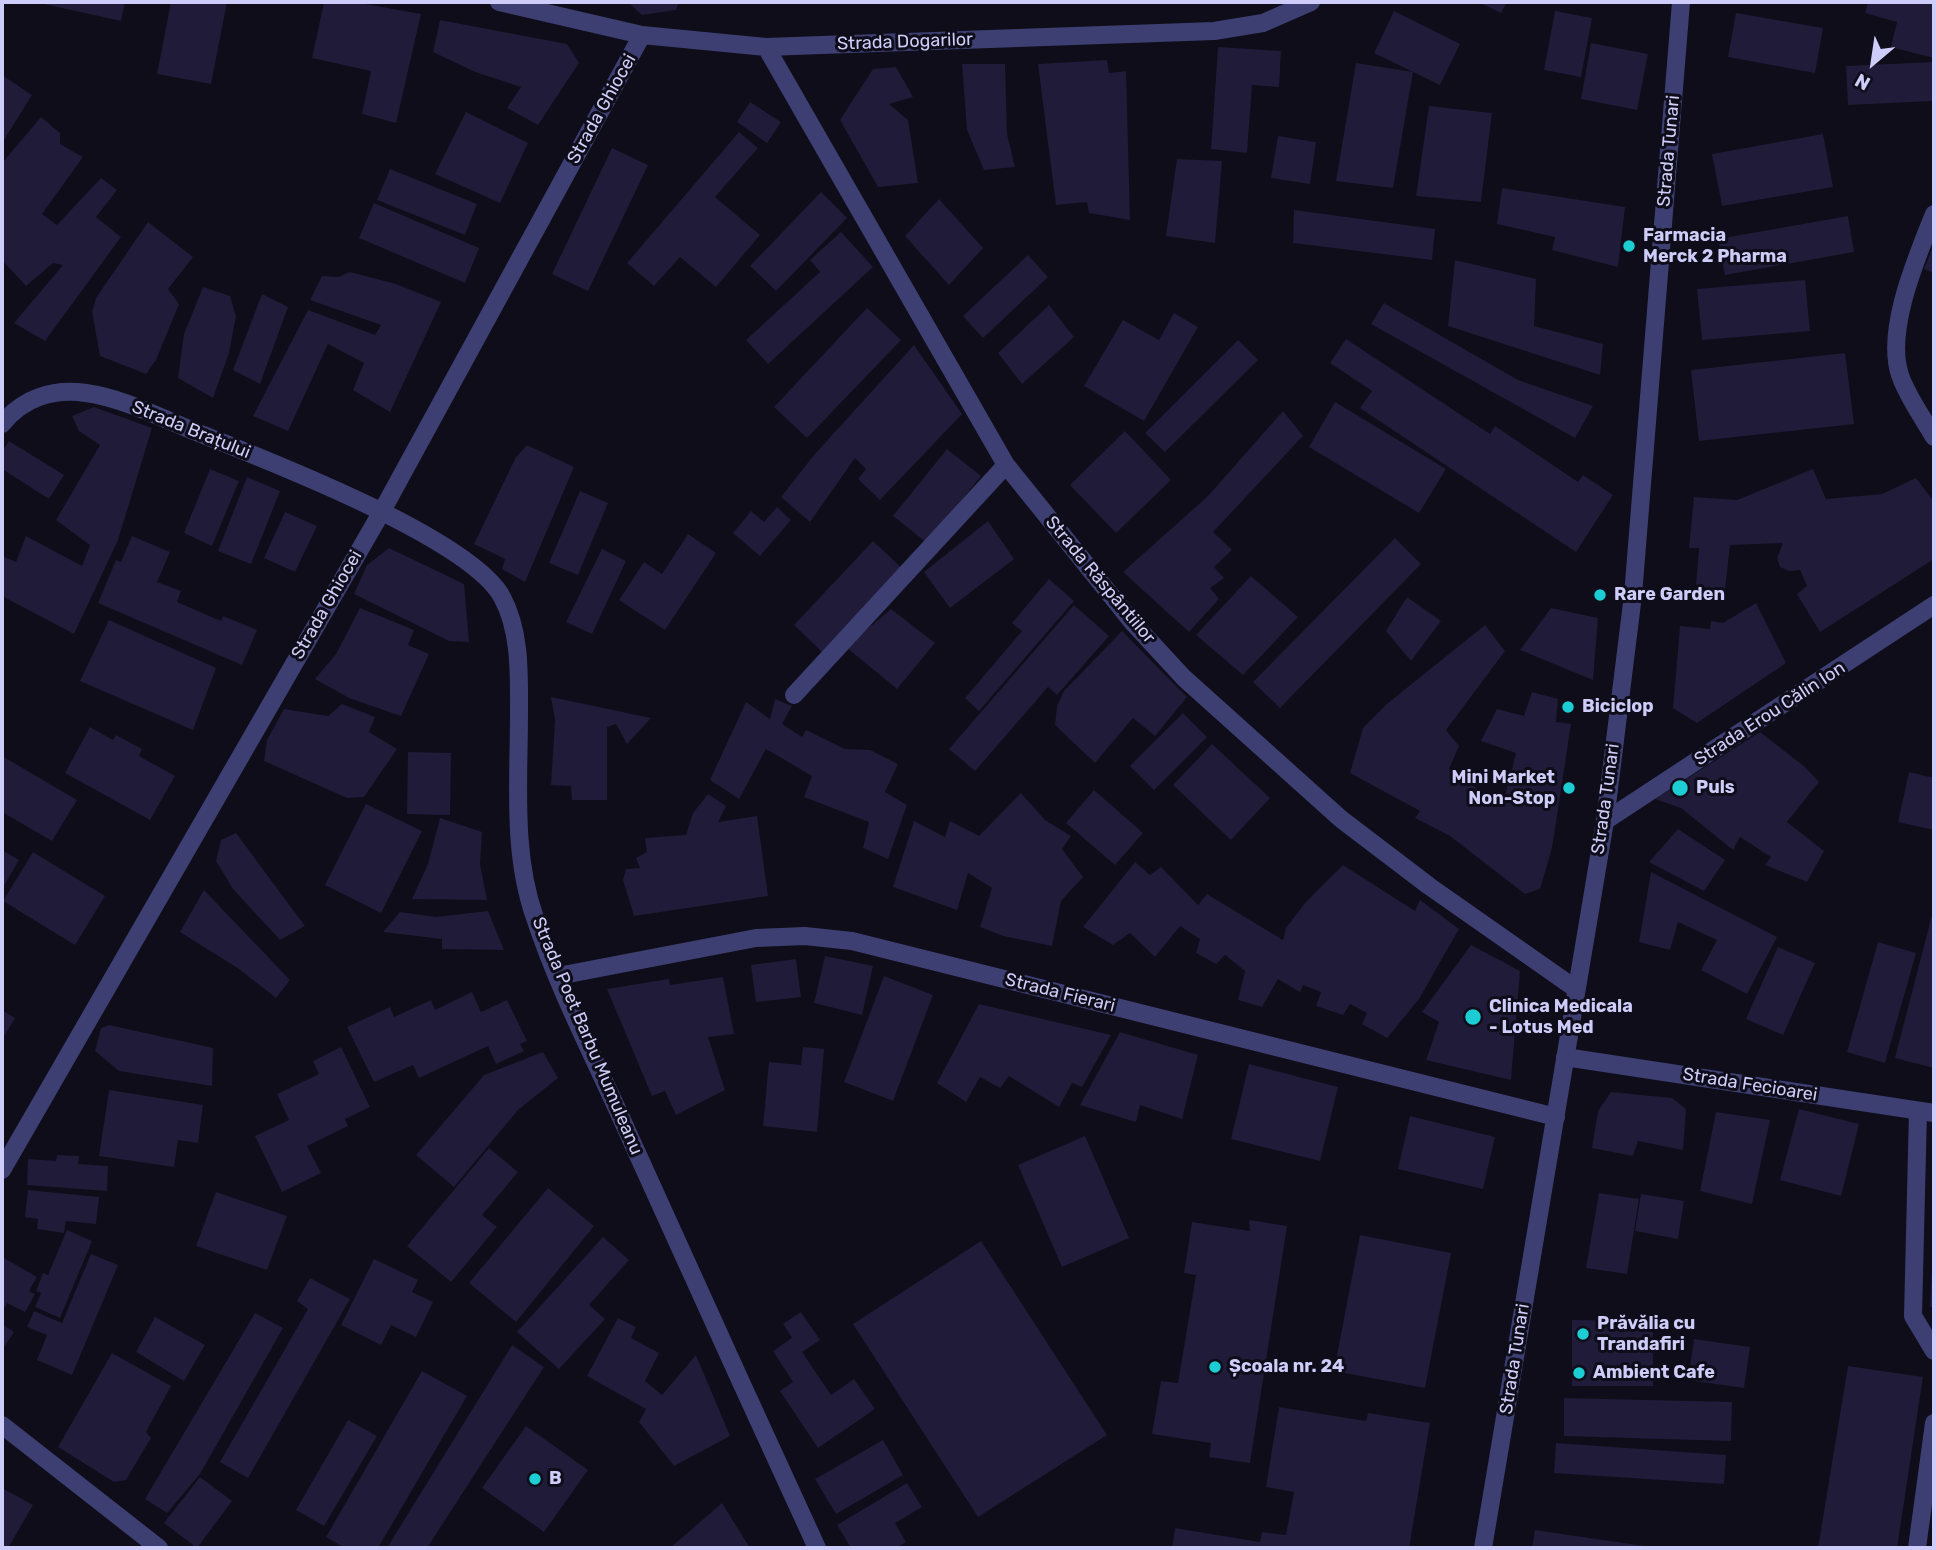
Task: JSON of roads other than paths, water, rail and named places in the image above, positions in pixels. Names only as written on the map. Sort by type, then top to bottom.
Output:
[{"type":"street","name":"Strada Dogarilor","points":[[499,2],[575,10],[642,35],[766,47],[1214,31],[1263,23],[1311,2]]},
{"type":"street","name":"Strada Tunari","points":[[1483,1548],[1605,821],[1633,594],[1681,2]]},
{"type":"street","name":"Strada Ghiocei","points":[[2,1170],[381,513],[642,35]]},
{"type":"street","name":"Strada Răspântiilor","points":[[766,47],[1006,465],[1133,624],[1184,678],[1250,739],[1385,852],[1576,989]]},
{"type":"street","points":[[1934,214],[1897,328],[1895,355],[1901,377],[1934,437]]},
{"type":"street","name":"Strada Brațului","points":[[2,424],[27,400],[43,394],[63,392],[115,399],[244,451],[381,513]]},
{"type":"street","points":[[793,695],[1006,465]]},
{"type":"street","name":"Strada Poet Barbu Mumuleanu","points":[[381,513],[454,553],[481,573],[501,594],[513,621],[519,669],[519,833],[523,875],[535,919],[558,976],[817,1548]]},
{"type":"street","name":"Strada Erou Călin Ion","points":[[1605,821],[1934,605]]},
{"type":"street","name":"Strada Fierari","points":[[558,976],[756,938],[805,936],[852,941],[1556,1117]]},
{"type":"street","name":"Strada Fecioarei","points":[[1565,1057],[1926,1112]]},
{"type":"street","points":[[1926,1112],[1913,1316],[1934,1351]]},
{"type":"street","points":[[1917,1548],[1934,1423]]},
{"type":"street","points":[[2,1425],[159,1548]]},
{"type":"place","name":"Farmacia Merck 2 Pharma","points":[[1629,246]]},
{"type":"place","name":"Rare Garden","points":[[1600,595]]},
{"type":"place","name":"Biciclop","points":[[1568,707]]},
{"type":"place","name":"Mini Market Non-Stop","points":[[1569,788]]},
{"type":"place","name":"Puls","points":[[1680,788]]},
{"type":"place","name":"Clinica Medicala - Lotus Med","points":[[1473,1017]]},
{"type":"place","name":"Prăvălia cu Trandafiri","points":[[1583,1334]]},
{"type":"place","name":"Școala nr. 24","points":[[1215,1367]]},
{"type":"place","name":"Ambient Cafe","points":[[1579,1373]]},
{"type":"place","name":"B","points":[[535,1479]]}]
